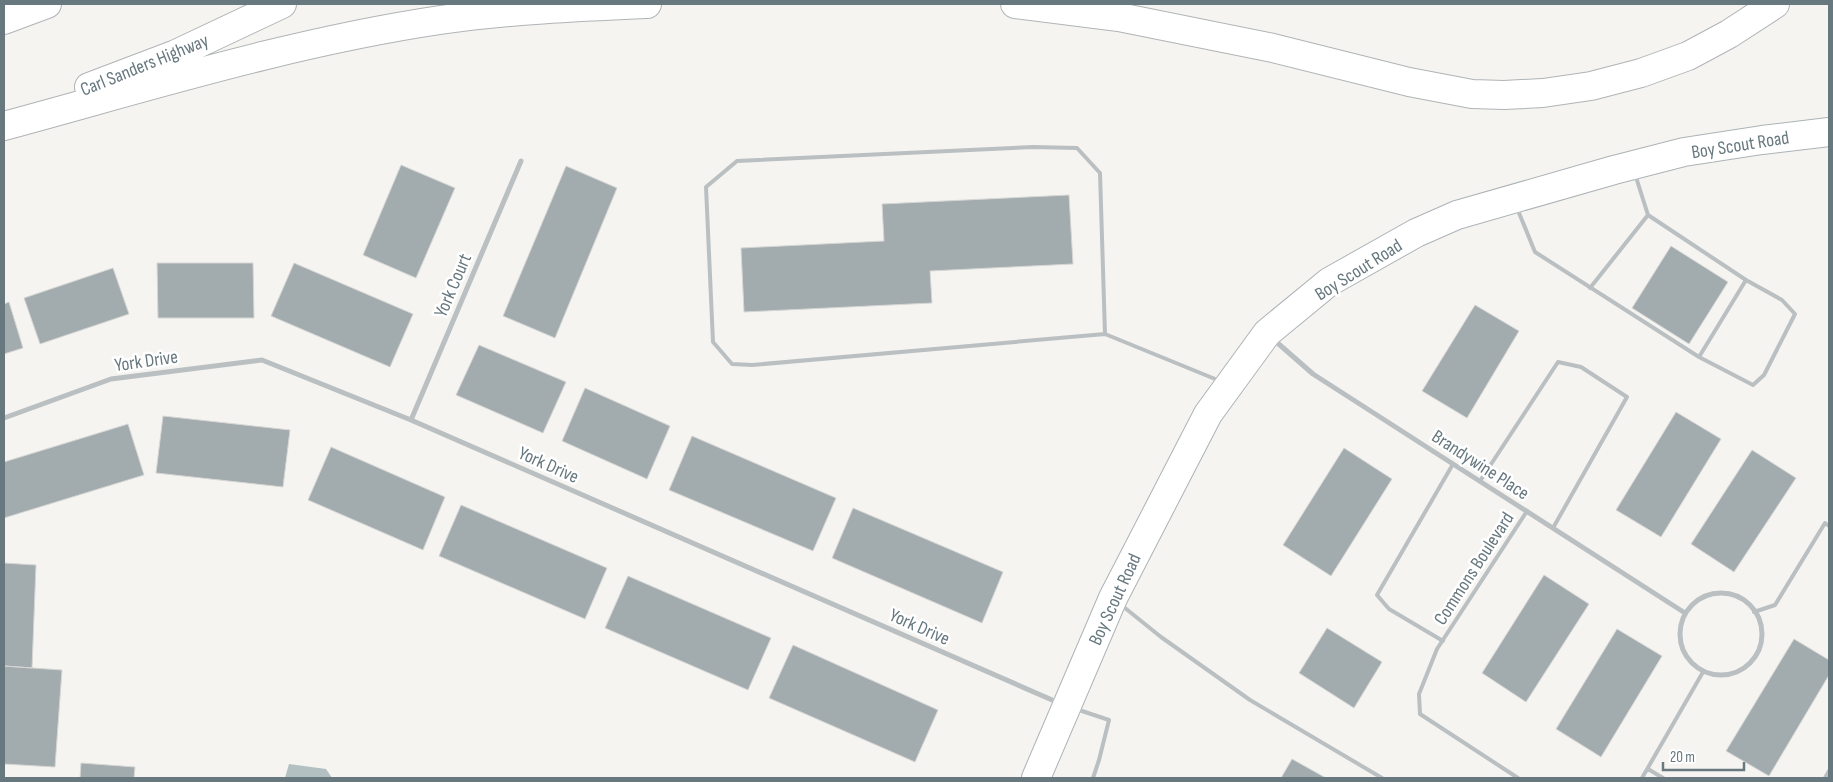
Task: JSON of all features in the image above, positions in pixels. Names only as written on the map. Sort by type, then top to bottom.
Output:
[{"type":"main road","points":[[4,20],[47,4]]},
{"type":"main road","name":"Carl Sanders Highway","points":[[4,119],[176,54],[282,4]]},
{"type":"main road","points":[[4,126],[285,50],[440,20],[514,12],[647,4]]},
{"type":"main road","points":[[1015,4],[1119,17],[1272,48],[1409,82],[1472,94],[1504,95],[1543,93],[1590,86],[1641,74],[1688,56],[1729,34],[1775,4]]},
{"type":"main road","name":"Boy Scout Road","points":[[1036,778],[1112,598],[1208,414],[1267,333],[1329,282],[1416,233],[1457,215],[1684,152],[1829,132]]},
{"type":"street","name":"York Court","points":[[411,420],[521,161]]},
{"type":"street","name":"Brandywine Place","points":[[1267,333],[1313,374],[1685,613]]},
{"type":"street","name":"York Drive","points":[[4,418],[111,379],[262,360],[411,420],[1066,706]]},
{"type":"street","points":[[1731,593],[1747,602],[1761,623],[1762,642],[1755,659],[1735,673],[1718,676],[1703,672],[1688,660],[1680,644],[1679,631],[1685,613],[1706,595],[1731,593]]},
{"type":"lane","points":[[1105,334],[1100,173],[1077,148],[1033,147],[737,161],[706,187],[713,342],[732,364],[752,365],[1105,334],[1229,385]]},
{"type":"lane","points":[[1513,200],[1535,252],[1699,357],[1753,385],[1764,375],[1796,314],[1782,300],[1746,280],[1648,215],[1632,165]]},
{"type":"lane","points":[[1590,288],[1648,215]]},
{"type":"lane","points":[[1699,357],[1746,280]]},
{"type":"lane","points":[[1480,481],[1558,362],[1581,366],[1627,397],[1553,528]]},
{"type":"lane","name":"Commons Boulevard","points":[[1443,641],[1389,609],[1377,595],[1453,464]]},
{"type":"lane","name":"Commons Boulevard","points":[[1518,778],[1420,714],[1419,694],[1437,649],[1527,511]]},
{"type":"lane","points":[[1754,612],[1775,605],[1825,523],[1829,526]]},
{"type":"lane","points":[[1112,598],[1161,637],[1250,700],[1382,778]]},
{"type":"lane","points":[[1642,778],[1703,672]]},
{"type":"lane","points":[[1066,706],[1109,720],[1093,778]]},
{"type":"lane","points":[[1648,769],[1663,778]]},
{"type":"lane","points":[[1825,778],[1829,771]]},
{"type":"shaded area","points":[[289,764],[326,769],[332,778],[285,778]]},
{"type":"building","points":[[401,165],[455,188],[416,278],[363,255]]},
{"type":"building","points":[[566,166],[617,188],[555,338],[503,316]]},
{"type":"building","points":[[1069,195],[1073,264],[930,271],[932,303],[744,312],[741,248],[884,241],[882,204]]},
{"type":"building","points":[[1671,246],[1728,282],[1689,344],[1632,308]]},
{"type":"building","points":[[157,263],[253,263],[254,318],[158,318]]},
{"type":"building","points":[[294,263],[413,314],[390,367],[271,316]]},
{"type":"building","points":[[113,268],[129,314],[40,344],[24,298]]},
{"type":"building","points":[[9,302],[23,348],[4,354],[4,304]]},
{"type":"building","points":[[1475,305],[1519,331],[1467,418],[1422,391]]},
{"type":"building","points":[[479,345],[566,382],[543,433],[456,395]]},
{"type":"building","points":[[585,388],[670,426],[647,479],[562,441]]},
{"type":"building","points":[[1676,412],[1721,439],[1661,537],[1616,510]]},
{"type":"building","points":[[163,416],[290,430],[283,487],[156,473]]},
{"type":"building","points":[[128,424],[144,475],[4,518],[4,462]]},
{"type":"building","points":[[692,436],[836,498],[813,551],[669,490]]},
{"type":"building","points":[[331,447],[445,497],[423,550],[308,500]]},
{"type":"building","points":[[1344,448],[1392,479],[1331,576],[1283,545]]},
{"type":"building","points":[[1752,450],[1796,478],[1734,572],[1691,544]]},
{"type":"building","points":[[461,505],[607,568],[585,619],[439,556]]},
{"type":"building","points":[[853,508],[1003,572],[982,623],[832,558]]},
{"type":"building","points":[[4,563],[36,565],[32,668],[4,666]]},
{"type":"building","points":[[1544,575],[1589,604],[1526,702],[1482,673]]},
{"type":"building","points":[[628,576],[771,638],[748,690],[605,628]]},
{"type":"building","points":[[1327,628],[1382,662],[1354,708],[1299,673]]},
{"type":"building","points":[[1617,629],[1662,656],[1601,757],[1556,729]]},
{"type":"building","points":[[1794,639],[1829,660],[1829,675],[1769,776],[1726,751]]},
{"type":"building","points":[[793,645],[938,710],[915,762],[769,698]]},
{"type":"building","points":[[4,666],[62,670],[55,767],[4,764]]},
{"type":"building","points":[[1292,759],[1326,778],[1281,778]]},
{"type":"building","points":[[81,763],[135,767],[134,778],[80,778]]}]
